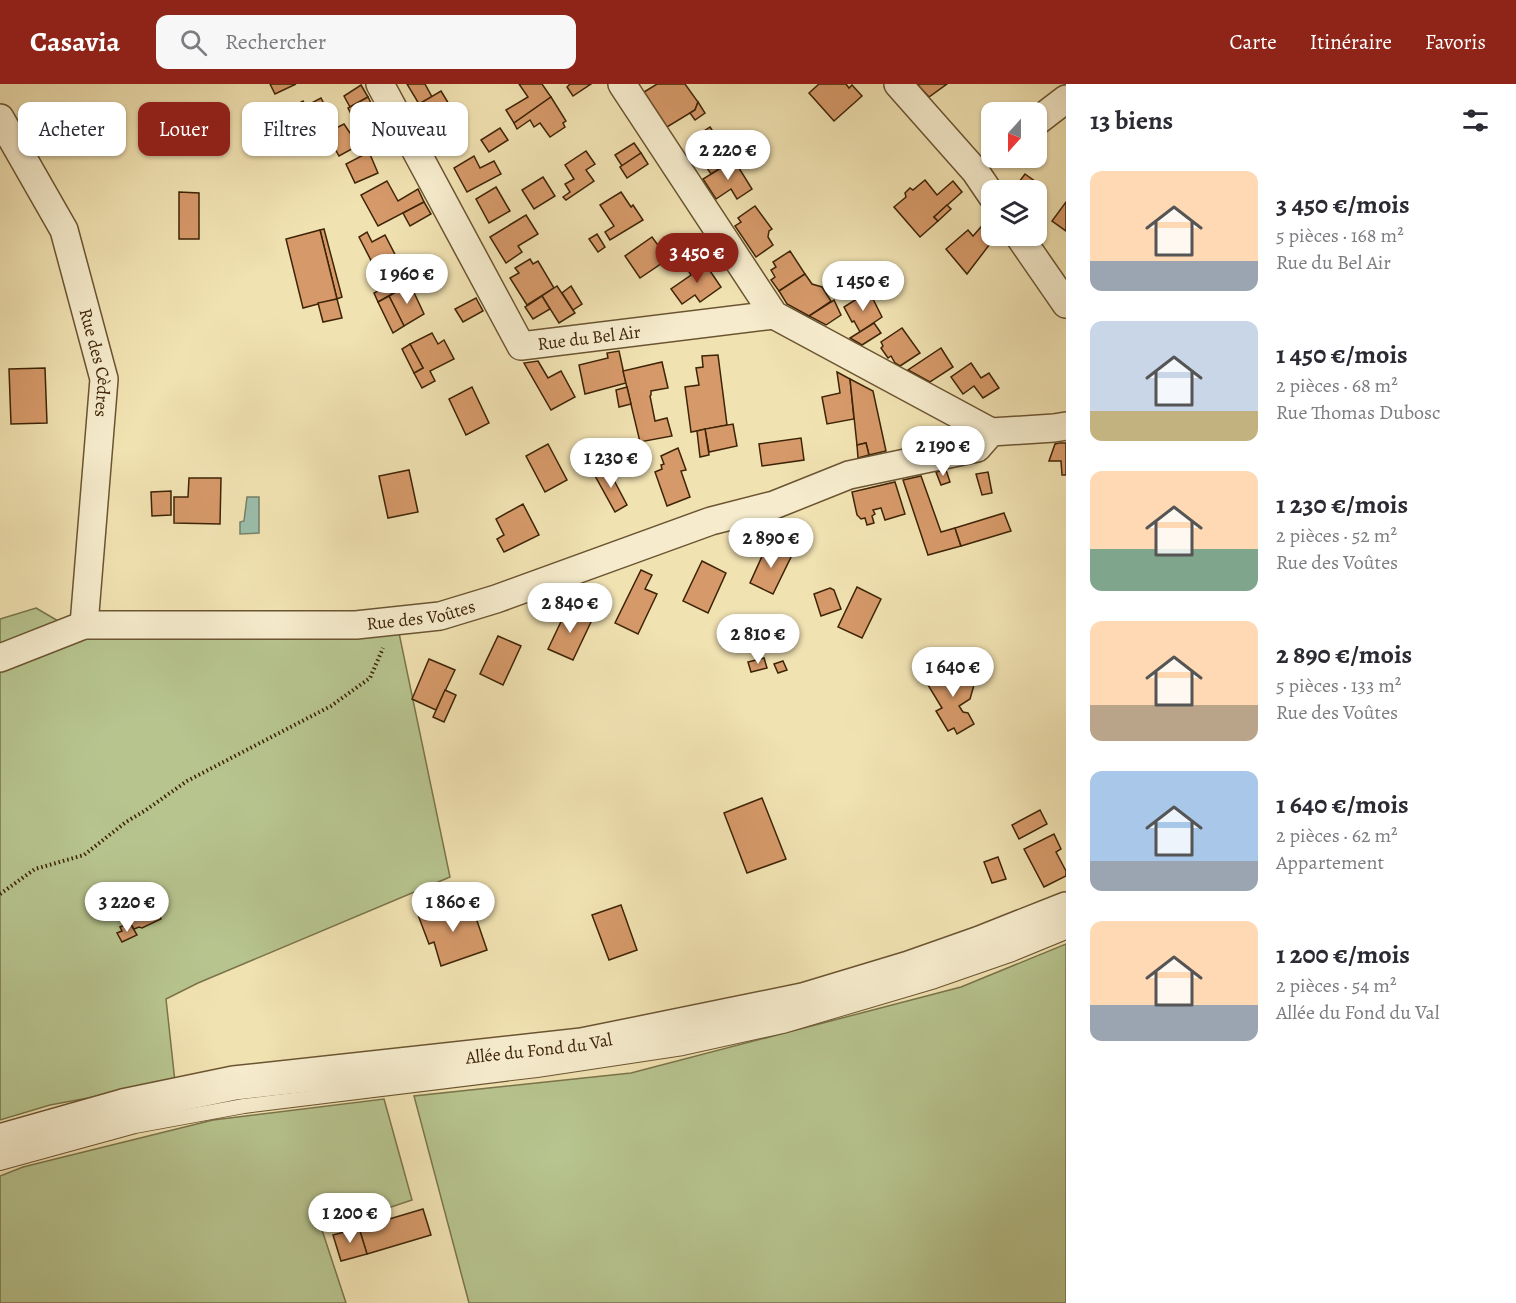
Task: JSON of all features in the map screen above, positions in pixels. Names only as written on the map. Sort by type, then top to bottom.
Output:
[{"type":"street","name":"Rue du Bel Air","points":[[380,84],[521,346],[774,315]]},
{"type":"street","points":[[622,84],[774,315],[991,432],[1054,429],[1066,426]]},
{"type":"street","points":[[898,84],[981,162]]},
{"type":"street","points":[[1047,114],[1066,99]]},
{"type":"street","name":"Rue des Cèdres","points":[[0,118],[64,230],[104,379],[84,625]]},
{"type":"street","points":[[1026,246],[1066,304]]},
{"type":"street","name":"Rue des Voûtes","points":[[0,658],[84,625],[356,625],[440,616],[496,599],[690,528],[774,505],[849,475],[977,448],[991,432]]},
{"type":"street","name":"Allée du Fond du Val","points":[[0,1141],[123,1106],[234,1083],[582,1045],[803,1000],[939,957],[1066,909]]},
{"type":"lane","points":[[0,1163],[135,1126],[244,1107],[537,1070],[694,1046],[783,1026],[935,981],[1010,955],[1066,932]]},
{"type":"path","points":[[0,894],[35,869],[84,855],[126,822],[187,781],[331,706],[370,678],[392,622]]},
{"type":"green space","points":[[36,608],[87,638],[399,633],[450,877],[198,983],[166,999],[175,1082],[50,1105],[0,1120],[0,619]]},
{"type":"green space","points":[[1066,944],[1066,1303],[469,1303],[414,1096],[631,1073],[961,987]]},
{"type":"green space","points":[[384,1099],[412,1200],[322,1230],[346,1303],[0,1303],[0,1176],[23,1167],[213,1120]]},
{"type":"shaded area","points":[[247,497],[259,497],[259,533],[240,534],[240,522],[244,521]]},
{"type":"building","points":[[270,84],[296,84],[275,94]]},
{"type":"building","points":[[407,84],[425,84],[432,97],[418,102]]},
{"type":"building","points":[[519,84],[542,84],[551,97],[514,123],[506,110],[528,97]]},
{"type":"building","points":[[570,84],[591,84],[573,96],[567,87]]},
{"type":"building","points":[[657,84],[685,84],[698,102],[695,110],[667,127],[644,92]]},
{"type":"building","points":[[819,84],[846,84],[849,88],[852,85],[862,96],[834,121],[809,93]]},
{"type":"building","points":[[917,84],[947,84],[929,97]]},
{"type":"building","points":[[361,85],[368,97],[359,102],[350,102],[350,107],[344,96]]},
{"type":"building","points":[[441,91],[448,102],[422,102]]},
{"type":"building","points":[[368,97],[370,102],[359,102]]},
{"type":"building","points":[[551,97],[566,121],[563,123],[565,127],[550,137],[540,123],[534,127],[530,120],[517,129],[514,123]]},
{"type":"building","points":[[698,102],[705,113],[695,120],[690,113],[695,110]]},
{"type":"building","points":[[344,124],[350,133],[350,150],[339,156],[338,154],[338,127]]},
{"type":"building","points":[[710,127],[732,161],[711,174],[689,141]]},
{"type":"building","points":[[500,128],[508,140],[489,152],[481,140]]},
{"type":"building","points":[[634,143],[641,153],[622,166],[615,155]]},
{"type":"building","points":[[586,151],[595,164],[586,170],[594,181],[566,200],[563,197],[570,192],[565,184],[574,179],[565,165]]},
{"type":"building","points":[[641,153],[648,164],[627,178],[620,167]]},
{"type":"building","points":[[361,156],[371,156],[378,173],[355,183],[346,164]]},
{"type":"building","points":[[474,156],[480,168],[494,161],[501,174],[467,192],[454,168]]},
{"type":"building","points":[[734,160],[752,189],[737,199],[731,189],[716,199],[703,179]]},
{"type":"building","points":[[1025,174],[1033,180],[1020,180]]},
{"type":"building","points":[[543,177],[555,196],[534,209],[522,190]]},
{"type":"building","points":[[925,180],[937,195],[953,181],[962,192],[934,217],[938,221],[920,237],[894,207],[906,197],[905,193],[910,188],[913,190]]},
{"type":"building","points":[[387,181],[398,201],[418,189],[424,202],[378,226],[361,195]]},
{"type":"building","points":[[496,187],[510,211],[489,223],[476,199]]},
{"type":"building","points":[[179,192],[199,193],[199,239],[179,239]]},
{"type":"building","points":[[621,192],[643,220],[610,240],[605,232],[614,226],[600,205]]},
{"type":"building","points":[[424,202],[431,214],[410,226],[403,213]]},
{"type":"building","points":[[1066,202],[1066,231],[1052,221]]},
{"type":"building","points":[[947,205],[951,209],[938,221],[934,217]]},
{"type":"building","points":[[755,206],[772,229],[768,237],[773,245],[756,257],[735,226],[741,222],[738,218]]},
{"type":"building","points":[[526,215],[538,234],[518,246],[522,252],[506,263],[490,237]]},
{"type":"building","points":[[981,227],[981,246],[988,246],[967,274],[946,249],[968,230],[973,236]]},
{"type":"building","points":[[324,229],[342,297],[337,299],[320,230]]},
{"type":"building","points":[[320,230],[337,299],[303,308],[286,239]]},
{"type":"building","points":[[367,232],[372,242],[385,235],[401,266],[380,278],[359,237]]},
{"type":"building","points":[[597,234],[605,247],[598,252],[589,239]]},
{"type":"building","points":[[652,237],[668,259],[640,278],[625,256]]},
{"type":"building","points":[[790,251],[805,274],[779,291],[771,280],[775,277],[771,270],[776,267],[773,262]]},
{"type":"building","points":[[530,259],[533,264],[538,261],[554,288],[527,305],[510,278],[519,273],[515,268]]},
{"type":"building","points":[[698,259],[703,266],[706,265],[721,287],[700,302],[695,295],[682,304],[671,289],[691,275],[686,267]]},
{"type":"building","points":[[805,274],[812,284],[822,287],[831,301],[809,316],[787,304],[779,291]]},
{"type":"building","points":[[410,284],[424,314],[404,326],[389,296]]},
{"type":"building","points":[[387,286],[392,294],[378,302],[374,293]]},
{"type":"building","points":[[557,286],[575,313],[559,323],[542,296]]},
{"type":"building","points":[[571,286],[582,304],[573,310],[562,293]]},
{"type":"building","points":[[869,291],[882,317],[860,332],[844,307]]},
{"type":"building","points":[[389,296],[404,326],[393,333],[378,302]]},
{"type":"building","points":[[542,296],[550,309],[533,319],[525,307]]},
{"type":"building","points":[[476,298],[483,311],[463,322],[455,309]]},
{"type":"building","points":[[337,299],[342,318],[323,322],[318,303]]},
{"type":"building","points":[[834,300],[841,315],[826,325],[809,316]]},
{"type":"building","points":[[874,323],[881,333],[862,345],[850,338]]},
{"type":"building","points":[[902,328],[920,353],[900,366],[891,356],[888,358],[881,348],[883,346],[881,342]]},
{"type":"building","points":[[432,333],[438,344],[444,340],[454,359],[430,371],[435,381],[422,388],[414,373],[423,368],[410,344]]},
{"type":"building","points":[[410,344],[423,368],[414,373],[402,349]]},
{"type":"building","points":[[941,348],[953,367],[930,382],[908,370]]},
{"type":"building","points":[[619,351],[626,383],[585,394],[579,365],[608,358],[607,353]]},
{"type":"building","points":[[718,355],[727,425],[691,432],[685,387],[699,385],[696,368],[703,367],[702,356]]},
{"type":"building","points":[[538,361],[548,378],[561,371],[575,397],[551,410],[524,363]]},
{"type":"building","points":[[662,362],[668,388],[651,391],[650,396],[655,421],[667,418],[672,436],[640,442],[623,371]]},
{"type":"building","points":[[971,363],[981,378],[989,373],[999,388],[983,398],[974,386],[963,394],[951,377]]},
{"type":"building","points":[[45,368],[47,423],[11,424],[9,369]]},
{"type":"building","points":[[837,372],[850,379],[854,419],[827,424],[822,397],[840,393]]},
{"type":"building","points":[[850,379],[873,391],[886,451],[869,455],[866,443],[857,445]]},
{"type":"building","points":[[472,387],[489,423],[466,435],[449,399]]},
{"type":"building","points":[[627,387],[631,404],[619,407],[616,390]]},
{"type":"building","points":[[733,424],[737,446],[709,452],[705,429]]},
{"type":"building","points":[[705,429],[709,455],[700,457],[697,431]]},
{"type":"building","points":[[801,438],[804,460],[762,466],[759,444]]},
{"type":"building","points":[[866,443],[869,455],[858,458],[857,445]]},
{"type":"building","points":[[1066,443],[1066,475],[1062,475],[1061,461],[1049,461],[1055,444]]},
{"type":"building","points":[[548,444],[567,480],[545,492],[526,456]]},
{"type":"building","points":[[678,448],[686,470],[681,471],[690,497],[667,506],[655,472],[662,469],[661,465],[664,464],[661,456]]},
{"type":"building","points":[[607,467],[627,505],[615,512],[594,474]]},
{"type":"building","points":[[409,470],[418,512],[388,518],[379,476]]},
{"type":"building","points":[[946,470],[950,482],[941,485],[936,472]]},
{"type":"building","points":[[988,472],[992,493],[982,495],[976,474]]},
{"type":"building","points":[[921,476],[941,532],[955,528],[961,546],[928,555],[903,480]]},
{"type":"building","points":[[189,478],[221,478],[220,524],[174,523],[174,497],[188,497]]},
{"type":"building","points":[[895,482],[905,514],[885,520],[881,508],[873,510],[874,523],[867,525],[865,518],[861,519],[857,515],[852,492]]},
{"type":"building","points":[[171,491],[171,515],[152,516],[151,492]]},
{"type":"building","points":[[523,504],[539,535],[504,552],[497,539],[504,535],[496,519]]},
{"type":"building","points":[[1004,513],[1011,531],[961,546],[955,528]]},
{"type":"building","points":[[768,543],[792,555],[773,594],[750,583]]},
{"type":"building","points":[[702,561],[726,573],[708,613],[683,601]]},
{"type":"building","points":[[641,570],[652,575],[645,589],[657,594],[638,634],[615,623]]},
{"type":"building","points":[[857,587],[881,599],[862,638],[838,627]]},
{"type":"building","points":[[830,588],[834,590],[841,609],[821,616],[814,594]]},
{"type":"building","points":[[567,609],[592,620],[573,660],[548,649]]},
{"type":"building","points":[[749,627],[756,645],[747,649],[740,630]]},
{"type":"building","points":[[498,636],[521,646],[503,685],[480,674]]},
{"type":"building","points":[[764,658],[767,668],[751,672],[748,662]]},
{"type":"building","points":[[429,659],[455,670],[436,710],[412,699]]},
{"type":"building","points":[[783,661],[787,670],[778,673],[774,664]]},
{"type":"building","points":[[943,664],[964,669],[961,682],[974,685],[970,699],[959,706],[963,712],[968,713],[974,724],[957,734],[954,728],[948,731],[936,711],[942,708],[928,685],[940,677]]},
{"type":"building","points":[[445,690],[456,695],[444,722],[433,717]]},
{"type":"building","points":[[762,798],[786,859],[747,873],[724,813]]},
{"type":"building","points":[[1040,810],[1047,824],[1019,839],[1012,825]]},
{"type":"building","points":[[1054,834],[1061,849],[1056,852],[1066,871],[1066,876],[1044,887],[1024,849]]},
{"type":"building","points":[[998,857],[1006,879],[992,883],[984,862]]},
{"type":"building","points":[[450,903],[452,908],[465,903],[469,917],[475,915],[487,950],[441,966],[434,942],[429,944],[418,915]]},
{"type":"building","points":[[621,905],[637,950],[609,960],[592,915]]},
{"type":"building","points":[[156,907],[161,919],[142,928],[134,929],[130,923],[136,917]]},
{"type":"building","points":[[130,923],[137,935],[122,942],[117,933],[122,931],[120,927]]},
{"type":"building","points":[[423,1209],[431,1235],[367,1254],[359,1228]]},
{"type":"building","points":[[359,1228],[367,1254],[341,1261],[333,1235]]}]
